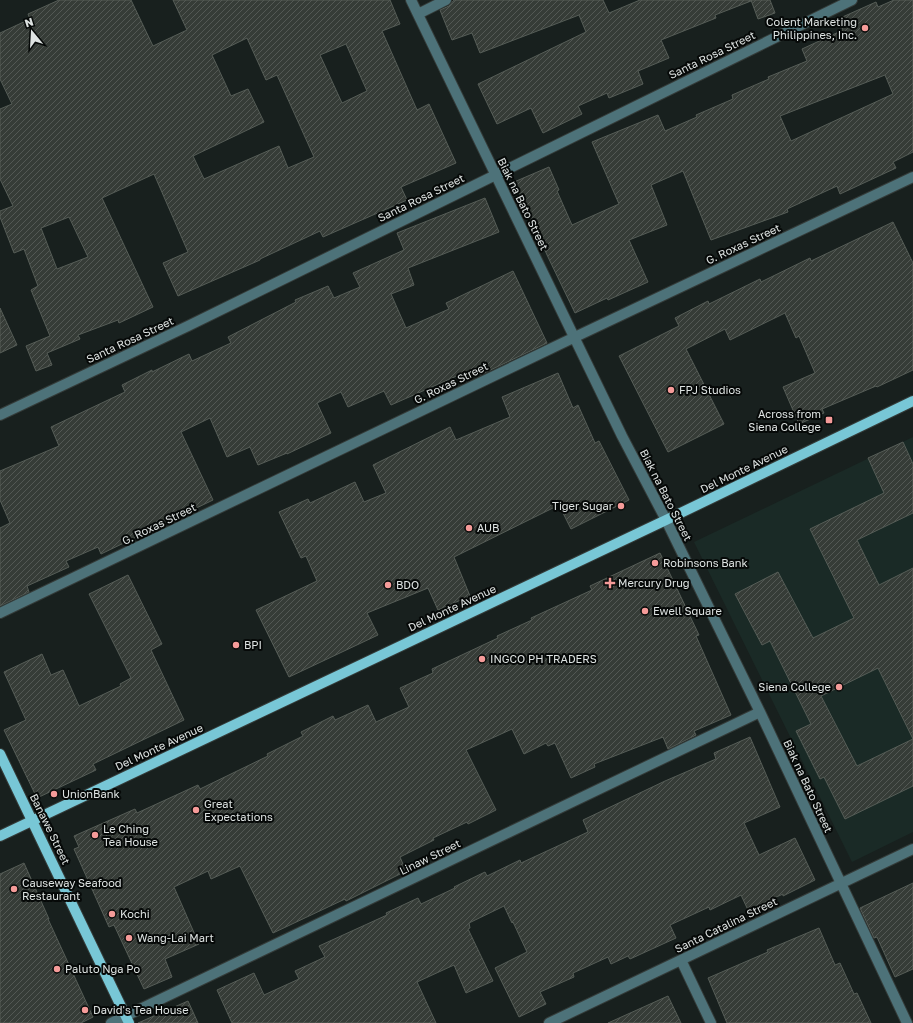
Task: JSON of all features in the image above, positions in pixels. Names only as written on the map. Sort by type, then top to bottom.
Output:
[{"type":"main road","name":"Del Monte Avenue","points":[[0,836],[913,401]]},
{"type":"main road","name":"Banawe Street","points":[[0,754],[128,1020]]},
{"type":"street","name":"Biak na Bato Street","points":[[411,0],[622,436],[666,520],[760,712],[907,1023]]},
{"type":"street","points":[[418,14],[446,0]]},
{"type":"street","name":"Santa Rosa Street","points":[[0,415],[188,326],[852,0]]},
{"type":"street","name":"G. Roxas Street","points":[[0,614],[575,337],[913,177]]},
{"type":"street","name":"Linaw Street","points":[[111,1023],[128,1020],[760,712]]},
{"type":"street","name":"Santa Catalina Street","points":[[550,1023],[913,849]]},
{"type":"street","points":[[681,960],[711,1023]]},
{"type":"shaded area","name":"Siena College","points":[[913,437],[913,832],[852,862],[694,542]]},
{"type":"building","points":[[59,0],[131,0],[153,46],[187,30],[173,0],[390,0],[400,24],[382,31],[417,110],[429,104],[456,163],[401,187],[407,200],[323,237],[320,231],[260,260],[178,296],[163,263],[188,252],[154,174],[102,198],[153,307],[119,323],[118,320],[78,335],[80,339],[47,353],[52,365],[36,371],[26,346],[50,336],[31,290],[38,286],[24,249],[14,253],[0,217],[0,211],[13,206],[0,179],[0,109],[12,104],[0,79],[0,33],[30,19],[28,14]],"holes":[[[247,38],[266,80],[277,75],[314,157],[288,168],[279,146],[204,179],[193,156],[264,122],[248,89],[231,96],[212,55]],[[346,44],[367,91],[342,103],[320,55]],[[69,217],[88,257],[57,269],[41,228]]]},
{"type":"building","points":[[454,0],[603,0],[609,13],[640,0],[751,1],[715,15],[716,18],[661,40],[669,58],[638,71],[643,84],[609,98],[607,93],[578,106],[582,114],[543,133],[531,108],[497,124],[478,84],[586,32],[579,15],[480,53],[472,33],[452,40],[440,10],[449,6]]},
{"type":"building","points":[[751,0],[770,0],[775,13],[758,19]]},
{"type":"building","points":[[894,0],[913,0],[913,152],[893,162],[896,168],[840,194],[837,186],[787,209],[788,212],[711,240],[683,171],[651,185],[667,225],[629,240],[648,282],[608,300],[607,298],[575,313],[514,182],[549,167],[559,190],[557,191],[572,225],[619,204],[592,142],[658,115],[665,131],[697,117],[696,115],[733,99],[732,95],[769,79],[768,77],[807,61],[802,49],[843,30],[838,19],[876,2],[878,7]],"holes":[[[885,75],[893,94],[791,141],[780,116]]]},
{"type":"building","points":[[485,198],[499,232],[408,268],[414,285],[391,294],[406,328],[449,309],[446,303],[513,271],[547,343],[480,375],[477,367],[391,405],[384,391],[348,407],[341,392],[317,403],[331,433],[287,454],[258,465],[250,447],[227,457],[210,418],[181,432],[213,500],[101,554],[98,547],[66,561],[69,567],[27,586],[29,592],[0,606],[0,528],[10,523],[0,500],[0,471],[59,446],[51,427],[125,392],[122,385],[152,370],[152,372],[189,354],[192,361],[231,343],[228,337],[296,302],[295,300],[328,286],[334,298],[360,287],[353,273],[404,250],[397,233]]},
{"type":"building","points":[[893,222],[913,263],[913,370],[877,387],[876,386],[822,409],[824,413],[799,424],[783,387],[815,373],[799,336],[796,338],[785,313],[730,340],[725,329],[686,349],[724,424],[668,452],[619,356],[679,326],[675,318],[708,301],[709,304],[760,279],[761,282],[810,258],[811,261]]},
{"type":"building","points":[[0,308],[17,345],[0,353]]},
{"type":"building","points":[[558,373],[573,408],[578,405],[595,443],[599,441],[629,500],[571,529],[559,505],[454,557],[470,596],[438,610],[428,588],[367,613],[378,635],[289,677],[256,610],[317,581],[306,556],[301,558],[279,512],[308,499],[310,503],[355,482],[364,502],[386,493],[373,465],[450,427],[456,440],[510,417],[502,397]]},
{"type":"building","points":[[903,442],[913,464],[913,513],[857,540],[879,585],[913,568],[913,739],[913,786],[845,819],[824,777],[820,779],[796,731],[811,724],[770,641],[762,645],[735,594],[778,572],[813,638],[854,618],[810,529],[884,493],[868,458]],"holes":[[[878,668],[913,739],[857,766],[821,696]]]},
{"type":"building","points":[[660,553],[699,635],[696,636],[731,715],[694,731],[696,735],[668,749],[663,737],[594,764],[595,767],[571,778],[555,743],[548,746],[546,743],[524,754],[512,729],[466,750],[496,810],[468,824],[467,822],[433,838],[434,840],[400,857],[406,871],[346,901],[345,899],[273,933],[240,866],[211,879],[208,871],[174,887],[199,944],[165,959],[172,977],[144,989],[114,925],[109,927],[74,849],[79,847],[74,836],[135,809],[137,813],[198,785],[200,789],[268,756],[267,754],[303,736],[301,732],[333,716],[335,720],[368,705],[376,722],[409,707],[400,688],[433,673],[432,669],[498,638],[497,636],[532,620],[531,618],[592,590],[590,586]]},
{"type":"building","points":[[128,575],[162,644],[151,650],[184,720],[93,764],[96,770],[37,798],[4,730],[26,720],[4,672],[42,654],[51,675],[63,670],[79,706],[121,686],[120,684],[131,678],[89,594]]},
{"type":"building","points":[[750,737],[780,807],[744,823],[759,855],[795,838],[815,880],[783,896],[783,894],[748,910],[741,895],[710,910],[709,907],[670,925],[676,938],[630,959],[628,956],[611,964],[608,957],[573,973],[574,977],[540,992],[546,1004],[519,1017],[495,968],[527,952],[504,906],[469,923],[470,928],[468,929],[493,981],[466,993],[454,965],[417,982],[436,1023],[232,1023],[217,990],[254,973],[264,995],[299,979],[295,971],[325,957],[319,946],[387,915],[386,913],[418,898],[421,904],[485,872],[487,876],[520,860],[521,863],[588,832],[583,820],[665,781],[716,759],[714,753]]},
{"type":"building","points":[[24,863],[93,1017],[81,1023],[0,1023],[0,874]]},
{"type":"building","points":[[913,883],[913,969],[895,977],[877,937],[874,938],[860,908]]},
{"type":"building","points":[[819,928],[835,965],[840,963],[854,994],[857,993],[871,1023],[727,1023],[708,978],[768,952],[767,950]]},
{"type":"building","points":[[668,996],[681,1023],[608,1023]]},
{"type":"building","points":[[188,1001],[198,1023],[138,1023]]},
{"type":"place","name":"Colent Marketing Philippines, Inc.","points":[[865,28]]},
{"type":"place","name":"FPJ Studios","points":[[671,390]]},
{"type":"place","name":"Across from Siena College","points":[[829,420]]},
{"type":"place","name":"Tiger Sugar","points":[[621,506]]},
{"type":"place","name":"AUB","points":[[469,528]]},
{"type":"place","name":"Robinsons Bank","points":[[655,563]]},
{"type":"place","name":"Mercury Drug","points":[[610,583]]},
{"type":"place","name":"BDO","points":[[388,585]]},
{"type":"place","name":"Ewell Square","points":[[645,611]]},
{"type":"place","name":"BPI","points":[[236,645]]},
{"type":"place","name":"INGCO PH TRADERS","points":[[482,659]]},
{"type":"place","name":"Siena College","points":[[839,687]]},
{"type":"place","name":"UnionBank","points":[[54,794]]},
{"type":"place","name":"Great Expectations","points":[[196,810]]},
{"type":"place","name":"Le Ching Tea House","points":[[95,835]]},
{"type":"place","name":"Causeway Seafood Restaurant","points":[[14,889]]},
{"type":"place","name":"Kochi","points":[[112,914]]},
{"type":"place","name":"Wang-Lai Mart","points":[[129,938]]},
{"type":"place","name":"Paluto Nga Po","points":[[57,969]]},
{"type":"place","name":"David's Tea House","points":[[85,1010]]}]
